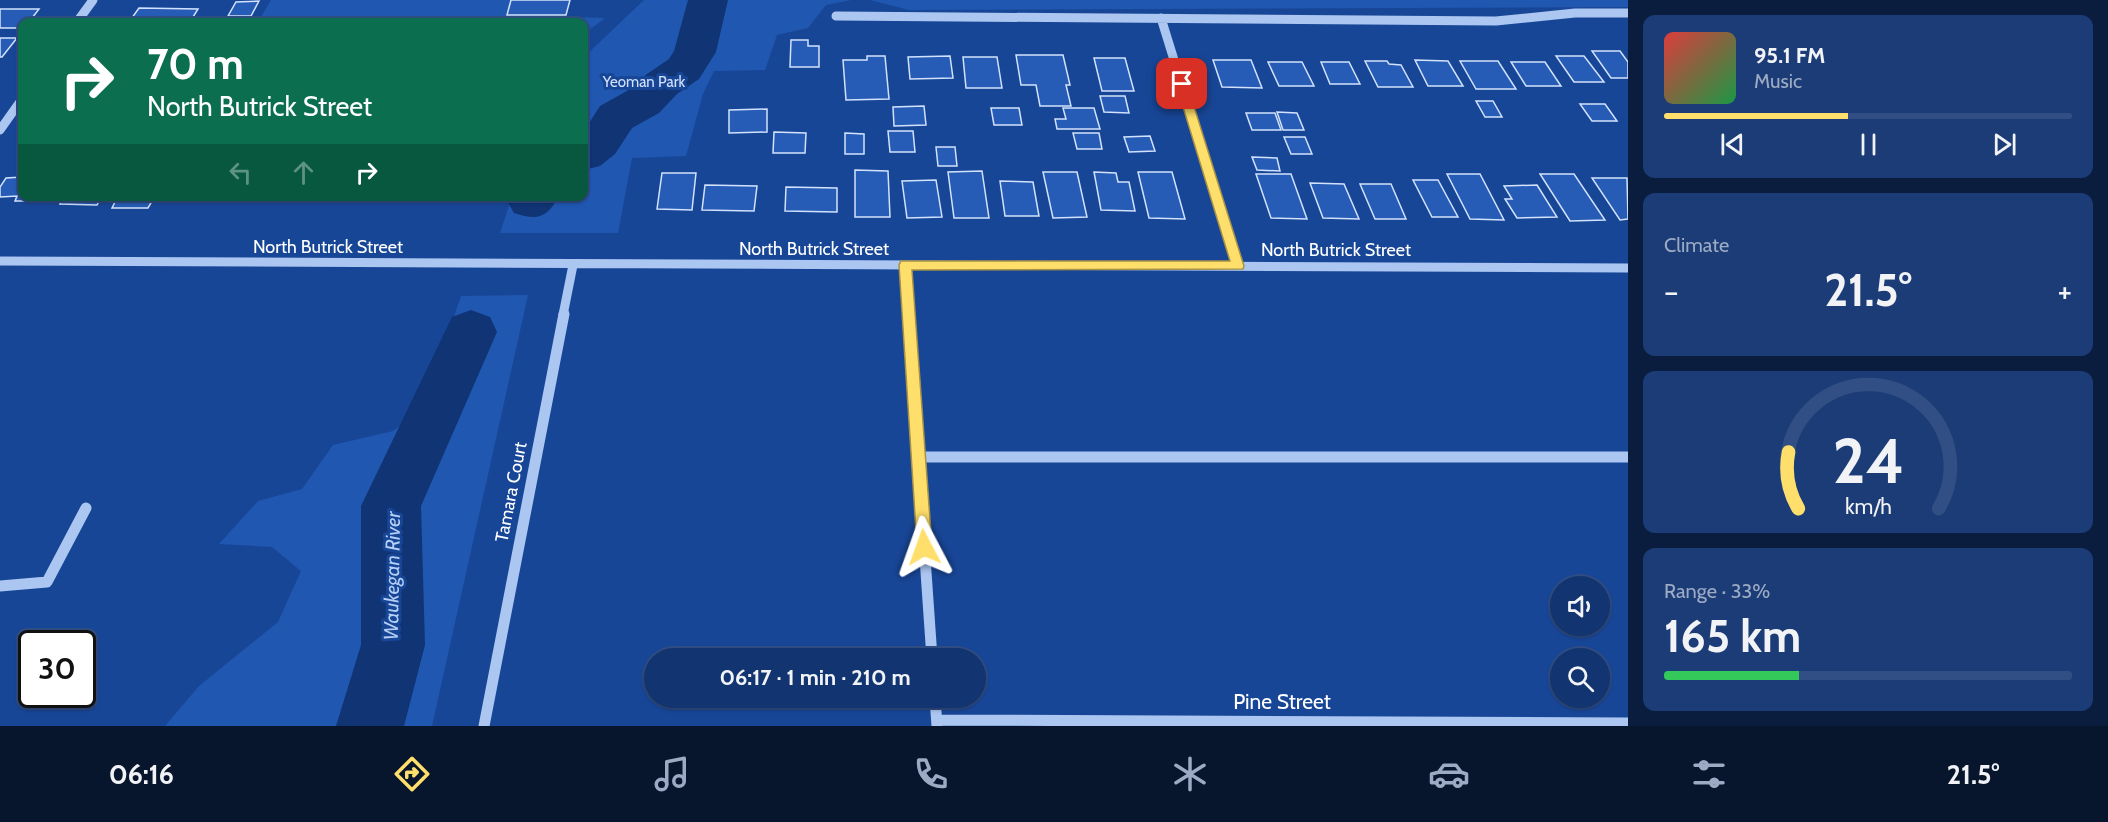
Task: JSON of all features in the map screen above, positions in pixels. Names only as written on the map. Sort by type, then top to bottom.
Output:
[{"type":"street","points":[[80,18],[93,0]]},
{"type":"street","points":[[836,16],[1496,21],[1575,13],[1628,13]]},
{"type":"street","points":[[1161,18],[1238,266]]},
{"type":"street","points":[[0,130],[18,105]]},
{"type":"street","name":"North Butrick Street","points":[[0,261],[1628,268]]},
{"type":"street","name":"Tamara Court","points":[[484,726],[573,265]]},
{"type":"street","points":[[905,265],[931,648]]},
{"type":"street","points":[[918,457],[1628,457]]},
{"type":"street","points":[[0,586],[46,582],[86,508]]},
{"type":"street","points":[[936,708],[937,723]]},
{"type":"street","name":"Pine Street","points":[[937,723],[1628,723]]},
{"type":"green space","points":[[271,0],[511,0],[507,15],[605,18],[588,31],[588,18],[260,18]]},
{"type":"green space","name":"Yeoman Park","points":[[644,0],[851,0],[826,5],[808,28],[777,35],[765,70],[714,71],[703,94],[686,156],[632,158],[618,233],[500,233],[511,201],[588,201],[588,53]]},
{"type":"green space","points":[[870,0],[1628,0],[1628,7],[909,10]]},
{"type":"green space","points":[[528,295],[432,726],[165,726],[199,686],[278,622],[301,571],[272,547],[219,544],[258,501],[302,489],[333,445],[393,431],[423,409],[461,296]]},
{"type":"building","points":[[511,0],[570,0],[566,15],[507,15]]},
{"type":"building","points":[[259,1],[251,16],[228,16],[236,2]]},
{"type":"building","points":[[139,8],[198,9],[192,18],[132,18]]},
{"type":"building","points":[[0,9],[39,9],[32,18],[18,18],[18,28],[0,28]]},
{"type":"building","points":[[0,38],[17,38],[2,57],[0,57]]},
{"type":"building","points":[[791,40],[808,40],[808,46],[819,46],[819,67],[790,67]]},
{"type":"building","points":[[1592,51],[1620,51],[1628,62],[1628,78],[1611,78]]},
{"type":"building","points":[[1016,55],[1063,55],[1070,85],[1066,85],[1071,106],[1040,106],[1036,85],[1021,85]]},
{"type":"building","points":[[867,56],[885,56],[889,99],[846,100],[843,60],[867,60]]},
{"type":"building","points":[[950,56],[953,78],[910,79],[908,57]]},
{"type":"building","points":[[1556,56],[1584,56],[1604,82],[1574,82]]},
{"type":"building","points":[[963,57],[997,57],[1002,88],[966,88]]},
{"type":"building","points":[[1094,58],[1125,58],[1134,91],[1102,91]]},
{"type":"building","points":[[1213,60],[1251,60],[1262,88],[1222,87]]},
{"type":"building","points":[[1415,60],[1448,61],[1463,86],[1428,86]]},
{"type":"building","points":[[1365,61],[1387,61],[1389,64],[1401,65],[1413,87],[1378,87]]},
{"type":"building","points":[[1460,61],[1498,61],[1516,89],[1476,89]]},
{"type":"building","points":[[1268,62],[1302,62],[1314,86],[1279,86]]},
{"type":"building","points":[[1321,62],[1349,62],[1360,84],[1330,84]]},
{"type":"building","points":[[1511,62],[1545,62],[1561,86],[1526,86]]},
{"type":"building","points":[[1100,96],[1125,96],[1129,113],[1104,112]]},
{"type":"building","points":[[1476,101],[1493,101],[1502,117],[1485,117]]},
{"type":"building","points":[[1580,104],[1605,104],[1617,121],[1592,121]]},
{"type":"building","points":[[924,106],[926,125],[894,126],[893,107]]},
{"type":"building","points":[[991,108],[1019,108],[1022,125],[994,125]]},
{"type":"building","points":[[1063,108],[1094,108],[1100,129],[1057,129],[1055,119],[1066,119]]},
{"type":"building","points":[[767,109],[767,132],[729,133],[729,110]]},
{"type":"building","points":[[1277,112],[1297,113],[1304,130],[1283,130]]},
{"type":"building","points":[[1246,113],[1275,113],[1281,130],[1252,130]]},
{"type":"building","points":[[888,131],[913,131],[915,152],[890,152]]},
{"type":"building","points":[[774,132],[806,133],[805,153],[773,153]]},
{"type":"building","points":[[845,133],[864,134],[864,154],[845,154]]},
{"type":"building","points":[[1073,133],[1099,133],[1102,149],[1077,149]]},
{"type":"building","points":[[1150,136],[1155,151],[1129,152],[1124,137]]},
{"type":"building","points":[[1284,137],[1305,137],[1312,154],[1291,154]]},
{"type":"building","points":[[936,147],[955,147],[957,166],[938,166]]},
{"type":"building","points":[[1252,157],[1277,158],[1280,171],[1257,170]]},
{"type":"building","points":[[855,170],[888,171],[890,217],[855,217]]},
{"type":"building","points":[[982,171],[989,218],[954,218],[948,172]]},
{"type":"building","points":[[1043,172],[1077,172],[1087,217],[1053,218]]},
{"type":"building","points":[[1094,172],[1116,173],[1118,182],[1129,182],[1135,211],[1101,210]]},
{"type":"building","points":[[1138,172],[1172,172],[1185,219],[1149,218]]},
{"type":"building","points":[[662,173],[696,173],[692,210],[657,209]]},
{"type":"building","points":[[1256,174],[1291,174],[1307,219],[1271,218]]},
{"type":"building","points":[[1447,174],[1480,174],[1504,220],[1470,219]]},
{"type":"building","points":[[1540,174],[1574,174],[1605,220],[1570,221]]},
{"type":"building","points":[[18,177],[18,201],[15,201],[17,196],[0,197],[0,187],[6,178]]},
{"type":"building","points":[[1592,178],[1627,178],[1628,219],[1620,220]]},
{"type":"building","points":[[936,180],[942,217],[907,218],[902,181]]},
{"type":"building","points":[[1413,180],[1438,180],[1458,217],[1432,217]]},
{"type":"building","points":[[1000,181],[1033,182],[1039,216],[1005,216]]},
{"type":"building","points":[[1310,183],[1344,184],[1359,219],[1323,218]]},
{"type":"building","points":[[1360,184],[1391,184],[1406,219],[1375,219]]},
{"type":"building","points":[[705,185],[757,186],[754,211],[702,210]]},
{"type":"building","points":[[1537,185],[1557,217],[1517,218],[1505,199],[1512,199],[1504,186]]},
{"type":"building","points":[[786,187],[837,188],[837,212],[785,211]]},
{"type":"building","points":[[62,201],[99,201],[97,205],[60,204]]},
{"type":"building","points":[[116,201],[152,201],[148,208],[112,208]]},
{"type":"waterway","name":"Waukegan River","points":[[588,151],[599,143],[616,117],[643,102],[662,84],[684,69],[695,52],[708,0]]},
{"type":"waterway","name":"Waukegan River","points":[[370,726],[393,645],[391,506],[471,332]]},
{"type":"route","points":[[924,547],[905,265],[1238,266],[1182,84]]}]
